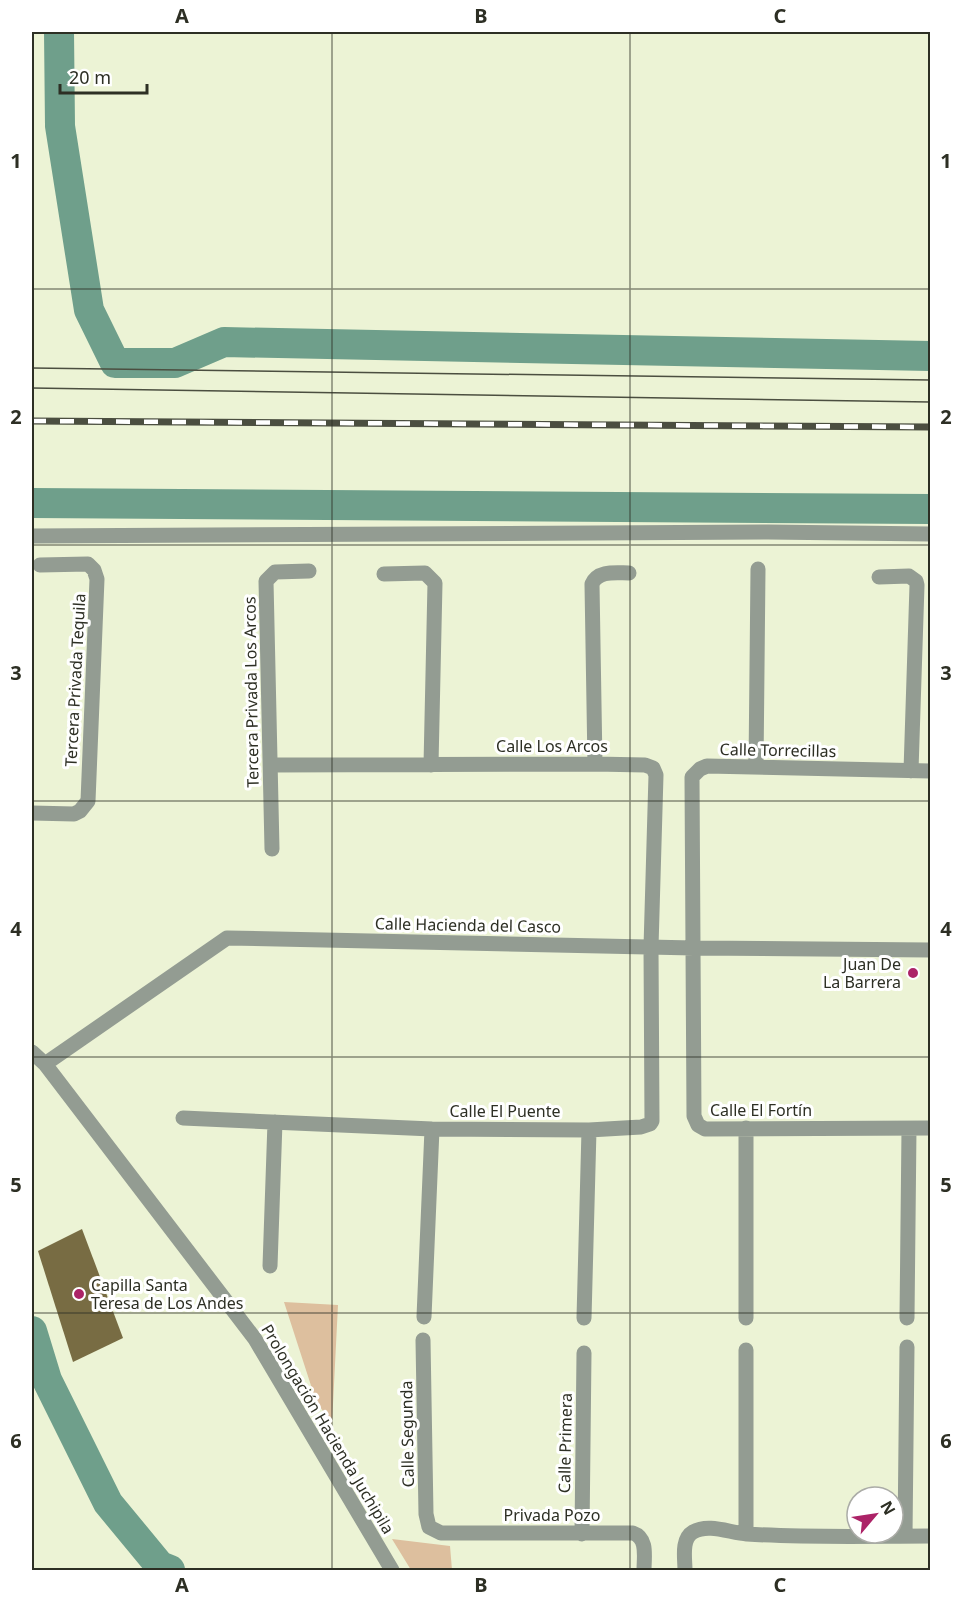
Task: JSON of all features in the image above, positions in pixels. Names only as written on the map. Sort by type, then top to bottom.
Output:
[{"type":"street","points":[[32,536],[745,532],[930,534]]},
{"type":"street","name":"Tercera Privada Tequila","points":[[32,813],[68,814],[80,811],[88,801],[97,579],[94,570],[88,564],[40,565]]},
{"type":"street","points":[[756,767],[758,569]]},
{"type":"street","name":"Tercera Privada Los Arcos","points":[[272,849],[266,581],[275,572],[309,571]]},
{"type":"street","points":[[384,574],[425,573],[435,583],[431,765]]},
{"type":"street","points":[[595,764],[592,584],[596,577],[604,574],[629,573]]},
{"type":"street","points":[[879,577],[909,576],[913,577],[917,585],[911,771]]},
{"type":"street","name":"Calle Los Arcos","points":[[271,765],[645,765],[656,771],[651,947]]},
{"type":"street","name":"Calle Torrecillas","points":[[694,948],[692,777],[700,769],[707,766],[930,771]]},
{"type":"street","name":"Calle Hacienda del Casco","points":[[45,1064],[227,938],[694,948],[930,950]]},
{"type":"street","name":"Calle El Puente","points":[[183,1118],[432,1129],[589,1130],[641,1127],[650,1124],[652,1121],[651,947]]},
{"type":"street","name":"Calle El Fortín","points":[[694,948],[695,1120],[698,1125],[705,1129],[930,1128]]},
{"type":"street","name":"Prolongación Hacienda Juchipila","points":[[32,1052],[45,1064],[255,1339],[392,1570]]},
{"type":"street","points":[[270,1266],[275,1122]]},
{"type":"street","points":[[746,1128],[746,1318]]},
{"type":"street","points":[[424,1317],[432,1129]]},
{"type":"street","points":[[907,1318],[909,1129]]},
{"type":"street","points":[[584,1318],[589,1130]]},
{"type":"street","name":"Calle Segunda","points":[[423,1340],[426,1514],[429,1527]]},
{"type":"street","points":[[907,1347],[905,1536],[930,1536]]},
{"type":"street","points":[[746,1350],[746,1534]]},
{"type":"street","name":"Calle Primera","points":[[582,1534],[584,1353]]},
{"type":"street","name":"Privada Pozo","points":[[429,1527],[441,1533],[633,1533],[638,1535],[645,1549],[644,1570]]},
{"type":"street","points":[[685,1570],[686,1542],[691,1533],[706,1528],[746,1534],[845,1535]]},
{"type":"shaded area","points":[[284,1302],[338,1305],[332,1424],[316,1401]]},
{"type":"shaded area","points":[[392,1539],[450,1546],[452,1570],[411,1570]]},
{"type":"building","name":"Capilla Santa Teresa de Los Andes","points":[[82,1229],[123,1338],[73,1362],[38,1251]]},
{"type":"waterway","points":[[59,32],[60,126],[89,310],[115,363],[175,363],[224,342],[930,356]]},
{"type":"waterway","points":[[32,503],[930,509]]},
{"type":"waterway","points":[[32,1331],[47,1380],[108,1503],[160,1566],[170,1570]]},
{"type":"tram line","points":[[32,368],[930,380]]},
{"type":"tram line","points":[[32,388],[930,402]]},
{"type":"railway","points":[[32,421],[930,427]]},
{"type":"place","name":"Juan De La Barrera","points":[[913,973]]},
{"type":"place","name":"Capilla Santa Teresa de Los Andes","points":[[79,1294]]}]
